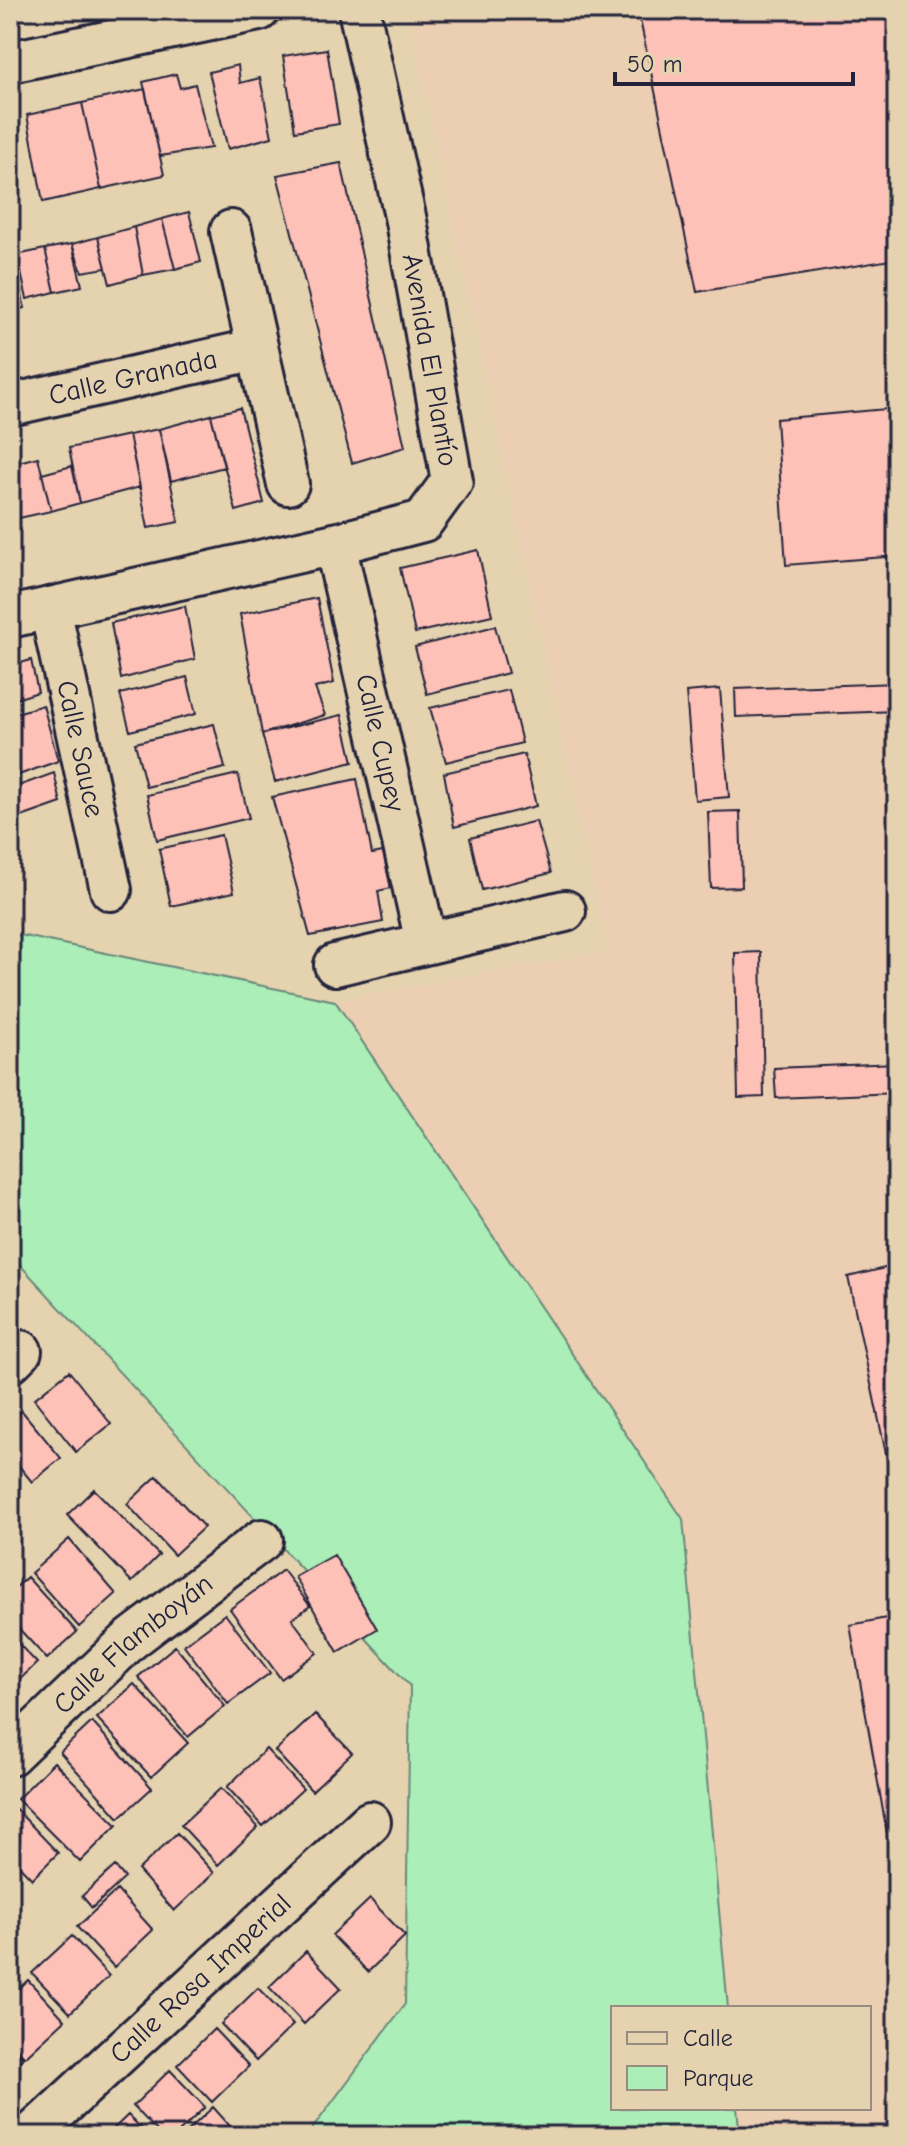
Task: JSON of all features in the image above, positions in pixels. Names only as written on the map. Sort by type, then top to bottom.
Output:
[{"type":"street","points":[[10,62],[259,10]]},
{"type":"street","name":"Avenida El Plantío","points":[[10,617],[335,544],[423,521],[452,481],[406,221],[359,10]]},
{"type":"street","points":[[231,231],[288,484]]},
{"type":"street","name":"Calle Granada","points":[[10,405],[257,349]]},
{"type":"street","name":"Calle Cupey","points":[[335,544],[426,942]]},
{"type":"street","name":"Calle Sauce","points":[[50,608],[111,890]]},
{"type":"street","points":[[335,965],[565,911]]},
{"type":"street","name":"Calle Flamboyán","points":[[10,1755],[130,1640],[262,1540]]},
{"type":"street","name":"Calle Rosa Imperial","points":[[30,2136],[370,1822]]},
{"type":"shaded area","points":[[408,10],[897,10],[897,2136],[740,2136],[737,2110],[871,2110],[871,2006],[728,2006],[683,1519],[335,1001],[608,952]]},
{"type":"green space","points":[[10,933],[335,1001],[683,1519],[728,2006],[611,2006],[611,2110],[737,2110],[740,2136],[307,2136],[405,2004],[410,1686],[10,1254]]},
{"type":"building","points":[[638,10],[897,10],[897,259],[697,292]]},
{"type":"building","points":[[327,49],[339,124],[295,131],[283,56]]},
{"type":"building","points":[[238,65],[240,83],[260,78],[272,137],[228,149],[209,72]]},
{"type":"building","points":[[176,74],[180,88],[195,84],[211,148],[160,156],[143,82]]},
{"type":"building","points":[[145,89],[164,175],[101,189],[82,103]]},
{"type":"building","points":[[82,103],[101,189],[43,202],[27,115]]},
{"type":"building","points":[[341,163],[405,447],[352,463],[277,175]]},
{"type":"building","points":[[189,212],[201,262],[175,269],[162,219]]},
{"type":"building","points":[[162,219],[175,269],[143,275],[134,227]]},
{"type":"building","points":[[134,227],[143,275],[110,284],[98,237]]},
{"type":"building","points":[[98,237],[106,268],[82,272],[72,244]]},
{"type":"building","points":[[72,244],[82,286],[55,292],[45,249]]},
{"type":"building","points":[[10,248],[25,308],[10,311]]},
{"type":"building","points":[[45,249],[55,292],[27,299],[17,255]]},
{"type":"building","points":[[240,408],[264,503],[236,511],[211,415]]},
{"type":"building","points":[[897,408],[897,556],[786,565],[776,419]]},
{"type":"building","points":[[211,415],[224,467],[171,481],[159,429]]},
{"type":"building","points":[[159,429],[179,522],[148,528],[129,435]]},
{"type":"building","points":[[129,435],[140,487],[80,503],[69,448]]},
{"type":"building","points":[[38,457],[51,511],[10,520],[10,464]]},
{"type":"building","points":[[72,466],[80,503],[51,511],[42,474]]},
{"type":"building","points":[[478,550],[492,615],[415,633],[400,568]]},
{"type":"building","points":[[317,598],[334,683],[315,688],[325,715],[262,734],[240,614]]},
{"type":"building","points":[[185,606],[195,659],[121,679],[111,623]]},
{"type":"building","points":[[495,626],[508,673],[427,694],[415,647]]},
{"type":"building","points":[[31,660],[38,692],[10,701],[10,666]]},
{"type":"building","points":[[187,677],[196,714],[130,731],[120,694]]},
{"type":"building","points":[[897,683],[897,711],[736,717],[735,689]]},
{"type":"building","points":[[720,689],[729,797],[695,800],[686,692]]},
{"type":"building","points":[[509,690],[522,743],[446,762],[430,708]]},
{"type":"building","points":[[43,705],[58,761],[10,778],[10,715]]},
{"type":"building","points":[[342,715],[353,762],[275,782],[262,734]]},
{"type":"building","points":[[214,724],[225,768],[146,787],[135,743]]},
{"type":"building","points":[[524,754],[536,806],[454,827],[444,773]]},
{"type":"building","points":[[54,773],[61,803],[10,821],[10,789]]},
{"type":"building","points":[[238,774],[249,818],[157,840],[147,795]]},
{"type":"building","points":[[357,779],[372,854],[383,852],[391,888],[378,891],[383,922],[310,936],[272,797]]},
{"type":"building","points":[[740,811],[742,887],[711,888],[708,812]]},
{"type":"building","points":[[536,821],[551,873],[482,890],[470,838]]},
{"type":"building","points":[[221,835],[234,892],[171,906],[159,849]]},
{"type":"building","points":[[761,952],[764,1097],[738,1098],[735,953]]},
{"type":"building","points":[[897,1063],[897,1093],[776,1098],[774,1068]]},
{"type":"building","points":[[897,1265],[897,1505],[848,1277]]},
{"type":"building","points":[[69,1371],[111,1424],[76,1452],[34,1399]]},
{"type":"building","points":[[22,1411],[61,1458],[32,1482],[10,1455],[10,1421]]},
{"type":"building","points":[[157,1476],[204,1527],[174,1555],[127,1504]]},
{"type":"building","points":[[10,1484],[19,1493],[10,1502]]},
{"type":"building","points":[[94,1489],[159,1555],[132,1582],[67,1515]]},
{"type":"building","points":[[69,1539],[116,1594],[79,1627],[31,1573]]},
{"type":"building","points":[[334,1555],[377,1629],[338,1652],[295,1577]]},
{"type":"building","points":[[283,1570],[310,1606],[292,1619],[317,1653],[281,1679],[230,1609]]},
{"type":"building","points":[[27,1577],[77,1632],[47,1659],[10,1619],[10,1593]]},
{"type":"building","points":[[225,1614],[270,1673],[228,1704],[184,1645]]},
{"type":"building","points":[[897,1616],[897,1890],[850,1625]]},
{"type":"building","points":[[10,1635],[37,1663],[13,1686],[10,1683]]},
{"type":"building","points":[[175,1646],[225,1706],[188,1737],[138,1677]]},
{"type":"building","points":[[134,1684],[188,1743],[151,1777],[97,1718]]},
{"type":"building","points":[[315,1714],[352,1753],[312,1791],[275,1751]]},
{"type":"building","points":[[92,1722],[152,1788],[119,1818],[60,1752]]},
{"type":"building","points":[[266,1749],[303,1789],[263,1826],[227,1787]]},
{"type":"building","points":[[54,1762],[117,1825],[80,1862],[17,1799]]},
{"type":"building","points":[[221,1788],[258,1827],[218,1865],[181,1825]]},
{"type":"building","points":[[10,1803],[58,1853],[32,1879],[10,1856]]},
{"type":"building","points":[[177,1833],[214,1873],[174,1911],[138,1870]]},
{"type":"building","points":[[115,1866],[125,1878],[92,1908],[82,1896]]},
{"type":"building","points":[[117,1890],[153,1930],[114,1967],[77,1927]]},
{"type":"building","points":[[370,1899],[405,1936],[368,1972],[332,1935]]},
{"type":"building","points":[[72,1936],[109,1976],[70,2013],[32,1973]]},
{"type":"building","points":[[306,1951],[341,1988],[304,2024],[269,1987]]},
{"type":"building","points":[[28,1980],[65,2020],[25,2057],[10,2041],[10,1997]]},
{"type":"building","points":[[258,1988],[293,2025],[256,2061],[221,2024]]},
{"type":"building","points":[[214,2029],[249,2066],[212,2102],[177,2065]]},
{"type":"building","points":[[10,2044],[23,2058],[10,2071]]},
{"type":"building","points":[[170,2070],[205,2107],[175,2136],[162,2136],[133,2106]]},
{"type":"building","points":[[213,2107],[230,2126],[220,2136],[182,2136]]},
{"type":"building","points":[[128,2115],[149,2136],[106,2136]]}]
